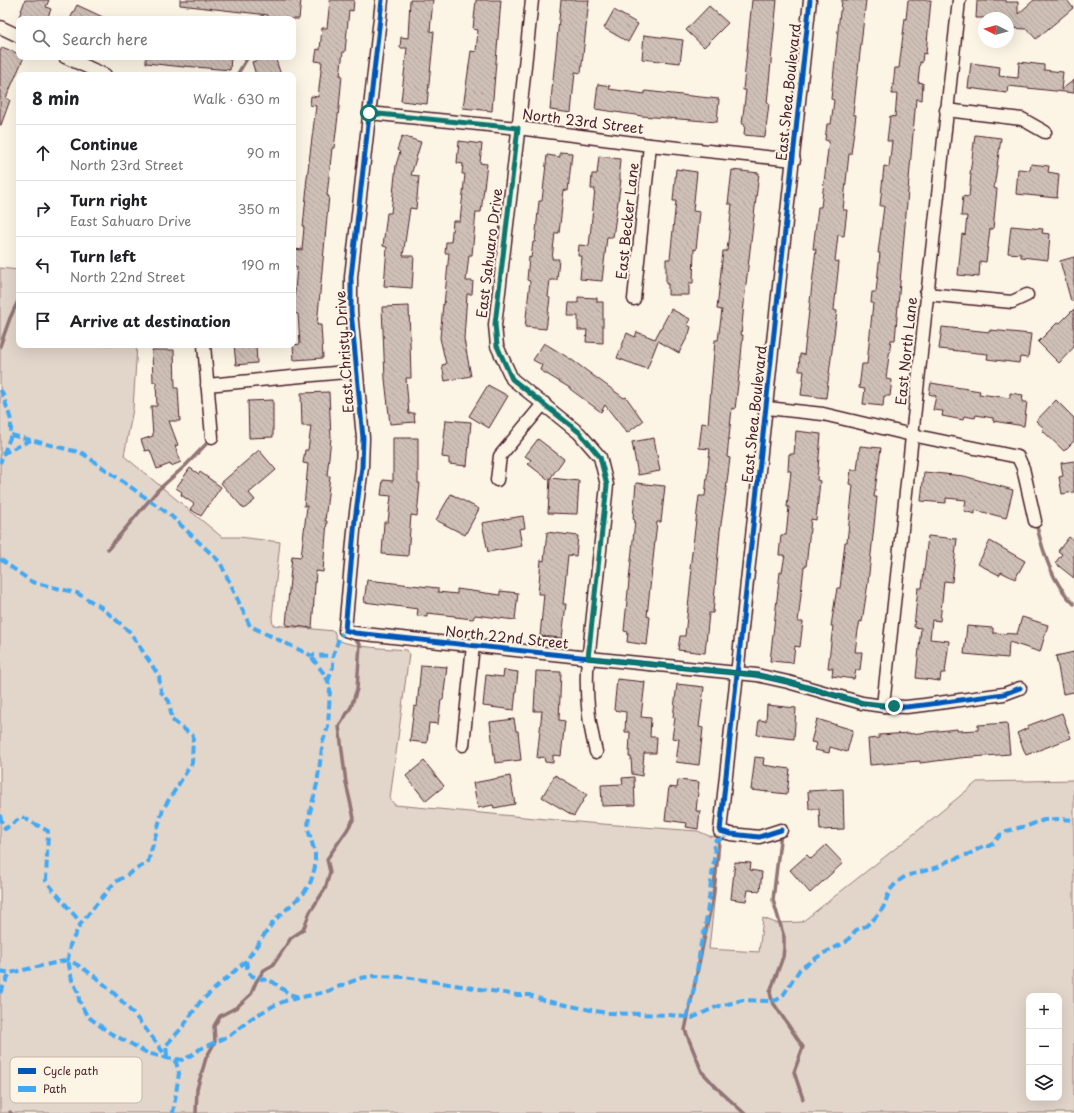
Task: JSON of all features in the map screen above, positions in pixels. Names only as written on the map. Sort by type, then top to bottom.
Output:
[{"type":"street","name":"East Christy Drive","points":[[345,630],[355,520],[362,467],[363,438],[351,311],[351,276],[382,0]]},
{"type":"street","name":"East Sahuaro Drive","points":[[532,0],[495,324],[497,346],[512,379],[579,432],[600,457],[607,485],[588,658],[586,696],[590,727],[596,752]]},
{"type":"street","name":"East Shea Boulevard","points":[[781,830],[759,837],[731,834],[720,831],[794,160],[810,0]]},
{"type":"street","name":"East North Lane","points":[[883,706],[926,294],[959,0]]},
{"type":"street","points":[[0,27],[16,35]]},
{"type":"street","points":[[72,60],[98,72]]},
{"type":"street","points":[[946,110],[1022,119],[1044,132]]},
{"type":"street","name":"North 23rd Street","points":[[369,113],[518,128],[650,145],[794,160]]},
{"type":"street","name":"East Becker Lane","points":[[634,299],[650,145]]},
{"type":"street","points":[[926,294],[1012,302],[1027,295]]},
{"type":"street","points":[[204,348],[212,437]]},
{"type":"street","points":[[208,385],[356,370]]},
{"type":"street","points":[[497,480],[500,456],[544,403]]},
{"type":"street","points":[[767,408],[824,414],[912,435],[1018,457],[1023,468],[1035,521]]},
{"type":"street","name":"North 22nd Street","points":[[345,630],[355,633],[757,675],[788,682],[862,703],[883,706],[906,706],[1004,694],[1020,688]]},
{"type":"street","points":[[463,745],[473,645]]},
{"type":"shaded area","points":[[0,268],[16,270],[16,348],[137,348],[133,409],[124,456],[222,537],[239,537],[280,542],[272,618],[273,625],[334,631],[337,640],[345,643],[407,650],[409,654],[390,799],[395,805],[589,823],[698,831],[709,836],[718,837],[719,856],[709,949],[759,952],[763,918],[776,923],[802,922],[977,782],[1074,780],[1074,1113],[0,1113]]},
{"type":"building","points":[[25,0],[49,0],[46,7],[51,9],[48,16],[19,16]]},
{"type":"building","points":[[180,0],[301,0],[299,19],[296,19],[296,16],[268,16],[180,5]]},
{"type":"building","points":[[330,0],[354,0],[353,11],[349,10],[345,52],[343,52],[340,75],[342,75],[339,108],[334,148],[332,148],[327,196],[329,196],[317,325],[321,325],[323,358],[294,360],[293,348],[296,348],[296,345],[300,344],[298,314],[296,314],[296,249],[302,250],[306,186],[316,106],[310,105],[311,96],[318,97],[322,62],[315,61],[317,49],[320,50],[322,28],[327,28]]},
{"type":"building","points":[[410,0],[433,0],[430,31],[434,32],[427,104],[401,101],[407,48],[400,48],[401,37],[408,38]]},
{"type":"building","points":[[476,0],[501,0],[492,111],[463,108],[471,51],[476,52],[478,30],[473,29]]},
{"type":"building","points":[[561,0],[589,0],[581,73],[575,72],[571,113],[550,110]]},
{"type":"building","points":[[752,0],[777,0],[765,137],[744,135],[745,124],[742,124],[746,90],[743,90]]},
{"type":"building","points":[[842,0],[866,0],[853,114],[856,115],[851,154],[849,154],[843,210],[847,210],[844,236],[838,235],[835,261],[839,262],[834,310],[837,311],[826,398],[801,395],[804,371],[799,371],[800,354],[804,355],[816,249],[813,249],[818,207],[821,207],[829,141],[825,140],[827,124],[831,124],[834,100],[831,99]]},
{"type":"building","points":[[908,0],[931,0],[926,54],[923,53],[922,63],[920,62],[918,82],[923,83],[922,100],[916,99],[895,340],[891,340],[886,379],[892,380],[890,396],[884,396],[883,406],[863,404],[865,389],[859,388],[862,364],[867,364],[873,303],[871,303],[872,292],[876,292],[880,253],[878,253],[884,206],[880,206],[884,166],[889,167],[892,141],[887,141],[890,116],[895,117],[897,94],[892,94],[895,68],[899,68]]},
{"type":"building","points":[[1006,0],[1006,2],[1018,2],[1018,14],[1034,0],[1067,0],[1073,8],[1036,39],[1027,29],[1014,28],[1014,12],[978,12],[978,18],[976,18],[977,1]]},
{"type":"building","points":[[77,5],[101,16],[72,16]]},
{"type":"building","points":[[709,6],[728,23],[704,47],[686,30]]},
{"type":"building","points":[[614,10],[638,24],[628,42],[604,28]]},
{"type":"building","points":[[644,35],[683,40],[680,63],[642,59]]},
{"type":"building","points":[[2,47],[16,53],[16,60],[23,60],[17,72],[16,72],[6,98],[10,100],[1,125],[0,125],[0,52]]},
{"type":"building","points":[[146,60],[231,60],[230,70],[146,63]]},
{"type":"building","points":[[258,60],[276,60],[280,72],[255,72],[252,62]]},
{"type":"building","points":[[1019,62],[1044,65],[1044,70],[1063,72],[1061,90],[1074,80],[1074,93],[1008,86],[1007,93],[968,88],[971,63],[1000,67],[999,76],[1018,78]]},
{"type":"building","points":[[598,84],[610,86],[609,89],[645,94],[645,91],[719,99],[717,122],[642,116],[595,109]]},
{"type":"building","points":[[975,135],[1001,138],[994,188],[997,189],[993,229],[990,229],[986,262],[980,261],[979,277],[958,275],[962,234],[965,235],[967,216],[961,216],[963,196],[969,197],[970,174]]},
{"type":"building","points":[[402,136],[421,142],[411,175],[419,176],[416,209],[410,208],[403,256],[414,256],[412,288],[384,286],[387,247],[383,246],[387,213],[391,213],[396,165],[400,152],[397,150]]},
{"type":"building","points":[[459,141],[482,144],[480,163],[487,164],[481,212],[476,212],[472,255],[469,255],[466,281],[473,281],[472,294],[467,294],[464,339],[471,376],[445,381],[442,365],[446,364],[440,338],[449,253],[445,253],[446,242],[451,242],[453,221],[460,221],[465,174],[462,174],[463,164],[457,163]]},
{"type":"building","points":[[560,152],[572,153],[568,191],[564,190],[559,233],[555,233],[552,259],[559,259],[557,280],[550,280],[548,297],[550,298],[546,329],[525,327],[530,281],[527,280],[529,257],[531,258],[533,242],[535,242],[539,201],[542,201],[547,155],[560,157]]},
{"type":"building","points":[[599,156],[620,159],[619,171],[621,180],[613,237],[607,237],[602,281],[580,279],[582,256],[578,256],[579,245],[589,246],[595,189],[591,189],[592,174],[597,174]]},
{"type":"building","points":[[1031,164],[1049,166],[1048,172],[1059,174],[1057,198],[1016,194],[1018,169],[1030,170]]},
{"type":"building","points":[[676,169],[697,172],[693,211],[700,212],[696,250],[694,249],[693,283],[689,283],[689,295],[668,295],[668,284],[666,284],[666,259],[670,259],[676,201],[673,201]]},
{"type":"building","points":[[732,170],[759,173],[745,293],[740,368],[735,409],[732,408],[727,457],[730,458],[720,531],[713,613],[709,613],[705,653],[678,650],[680,636],[685,636],[692,569],[690,569],[699,496],[705,496],[710,449],[699,448],[702,423],[708,424],[715,340],[718,340],[722,310],[717,309],[723,251],[727,251],[732,204],[728,204]]},
{"type":"building","points":[[1011,226],[1043,229],[1042,233],[1050,234],[1048,260],[1021,257],[1021,254],[1008,253]]},
{"type":"building","points":[[1074,257],[1074,301],[1071,301],[1060,261]]},
{"type":"building","points":[[578,297],[597,298],[597,302],[603,302],[603,343],[586,342],[587,330],[578,330],[578,316],[568,316],[569,303],[578,303]]},
{"type":"building","points":[[409,306],[411,378],[406,378],[409,414],[414,413],[415,422],[390,424],[385,379],[382,307]]},
{"type":"building","points":[[671,309],[690,319],[687,325],[691,327],[689,334],[679,353],[658,341],[647,369],[617,358],[627,333],[635,337],[637,332],[655,339]]},
{"type":"building","points":[[1074,309],[1074,347],[1059,363],[1038,342],[1058,322],[1060,323]]},
{"type":"building","points":[[942,327],[990,332],[990,330],[1031,334],[1028,358],[1020,357],[1019,363],[987,359],[988,354],[939,349]]},
{"type":"building","points":[[544,343],[572,360],[624,398],[626,397],[643,421],[627,433],[605,405],[601,412],[570,388],[540,370],[542,365],[533,360]]},
{"type":"building","points":[[234,348],[256,348],[257,363],[236,365]]},
{"type":"building","points":[[152,350],[174,350],[175,388],[178,388],[180,421],[169,421],[178,445],[175,446],[181,462],[157,469],[150,450],[145,451],[141,440],[153,436],[151,406],[157,406],[156,382],[153,382]]},
{"type":"building","points":[[931,383],[980,391],[979,394],[1010,398],[1010,393],[1023,395],[1022,402],[1027,402],[1024,426],[993,421],[993,418],[976,415],[975,418],[964,416],[963,420],[942,416],[943,411],[933,410],[936,396],[929,394]]},
{"type":"building","points":[[488,385],[508,396],[489,428],[469,416]]},
{"type":"building","points":[[329,392],[331,438],[327,476],[330,476],[325,521],[327,521],[323,572],[316,571],[312,628],[286,625],[292,556],[301,557],[307,506],[304,506],[308,464],[303,463],[305,450],[308,450],[311,426],[302,426],[301,393]]},
{"type":"building","points":[[273,400],[273,437],[249,438],[248,401]]},
{"type":"building","points":[[1056,400],[1074,418],[1074,441],[1064,451],[1042,430],[1044,428],[1036,421]]},
{"type":"building","points":[[446,420],[471,422],[467,466],[449,464],[449,458],[442,457]]},
{"type":"building","points":[[796,431],[821,434],[817,480],[820,481],[816,520],[811,519],[798,622],[803,622],[800,647],[795,646],[793,663],[770,661],[780,572],[782,572],[785,555],[779,555],[781,535],[786,535],[789,507],[787,507],[791,471],[788,471],[789,454],[794,454]]},
{"type":"building","points":[[393,438],[418,438],[418,483],[420,483],[417,516],[411,515],[408,556],[382,554],[384,522],[388,522],[391,496],[381,495],[383,480],[393,481]]},
{"type":"building","points":[[654,438],[660,471],[638,475],[632,442]]},
{"type":"building","points":[[538,439],[564,459],[549,480],[528,464],[531,460],[525,456]]},
{"type":"building","points":[[860,446],[881,448],[874,497],[877,497],[868,583],[862,622],[860,621],[855,652],[862,652],[860,670],[856,670],[854,679],[832,676],[833,668],[828,668],[833,626],[831,626],[837,588],[840,588],[845,542],[847,542],[853,485],[849,484],[851,470],[857,470]]},
{"type":"building","points":[[259,450],[276,470],[249,493],[255,500],[244,509],[221,483]]},
{"type":"building","points":[[1074,461],[1074,492],[1062,494],[1059,477],[1063,476],[1061,463]]},
{"type":"building","points":[[190,468],[199,474],[200,472],[221,487],[201,516],[190,509],[194,504],[181,495],[182,492],[176,488]]},
{"type":"building","points":[[924,472],[964,476],[1013,490],[1006,518],[975,510],[975,514],[964,511],[966,500],[946,498],[946,503],[921,501]]},
{"type":"building","points":[[550,478],[579,481],[577,514],[548,513]]},
{"type":"building","points":[[636,483],[665,486],[661,522],[657,522],[647,616],[650,617],[647,645],[627,642],[628,632],[624,631],[635,520],[633,519]]},
{"type":"building","points":[[451,494],[479,509],[465,535],[436,520]]},
{"type":"building","points":[[523,516],[525,528],[519,529],[522,546],[488,552],[482,523]]},
{"type":"building","points":[[547,532],[578,536],[576,556],[568,555],[563,604],[566,604],[562,638],[540,636],[544,594],[538,594],[541,560],[544,561]]},
{"type":"building","points":[[928,536],[957,539],[952,582],[944,581],[940,621],[932,620],[930,639],[949,641],[945,673],[941,673],[940,681],[916,678],[921,628],[914,627],[918,588],[922,588]]},
{"type":"building","points":[[1069,537],[1074,541],[1074,578],[1055,563],[1062,554],[1058,551]]},
{"type":"building","points":[[990,541],[1025,561],[1015,579],[1001,572],[999,575],[978,564]]},
{"type":"building","points":[[367,580],[438,588],[438,592],[457,594],[457,589],[500,595],[500,591],[518,593],[515,620],[475,615],[473,619],[427,613],[427,617],[417,616],[418,609],[364,602]]},
{"type":"building","points":[[1022,617],[1048,625],[1040,652],[1009,642],[1008,658],[964,654],[967,626],[993,628],[993,633],[1017,634]]},
{"type":"building","points":[[1074,652],[1074,692],[1063,694],[1056,656]]},
{"type":"building","points":[[421,665],[447,667],[438,724],[429,723],[427,743],[410,741],[414,706],[417,707]]},
{"type":"building","points":[[504,670],[518,672],[514,710],[483,706],[486,675],[503,677]]},
{"type":"building","points":[[536,671],[561,672],[559,720],[565,721],[561,756],[553,755],[553,763],[545,762],[544,757],[537,758],[542,711],[534,711]]},
{"type":"building","points":[[617,679],[645,682],[641,717],[651,718],[650,737],[657,737],[656,753],[644,753],[642,776],[632,774],[631,757],[629,757],[630,732],[625,732],[626,712],[614,710]]},
{"type":"building","points":[[677,684],[704,687],[699,727],[703,728],[699,765],[676,762],[679,739],[672,738]]},
{"type":"building","points":[[767,705],[796,708],[794,739],[757,735],[759,720],[766,721]]},
{"type":"building","points":[[1062,713],[1071,738],[1026,755],[1017,733],[1028,728],[1027,726]]},
{"type":"building","points":[[514,719],[516,731],[518,731],[521,760],[495,763],[490,722]]},
{"type":"building","points":[[817,719],[853,730],[847,752],[830,747],[829,753],[815,750],[817,743],[811,742]]},
{"type":"building","points":[[1007,723],[1010,754],[920,763],[920,761],[870,765],[868,739],[879,738],[879,735],[910,734],[957,729],[957,731],[978,730],[978,725]]},
{"type":"building","points":[[755,757],[764,758],[763,765],[790,769],[787,794],[751,790]]},
{"type":"building","points":[[424,761],[444,786],[426,801],[406,776]]},
{"type":"building","points":[[555,775],[587,794],[574,816],[542,797]]},
{"type":"building","points":[[510,776],[515,804],[494,808],[493,805],[478,808],[473,783]]},
{"type":"building","points":[[634,777],[635,805],[602,806],[601,785],[623,784],[622,778]]},
{"type":"building","points":[[678,780],[699,782],[696,811],[700,811],[698,829],[686,827],[687,823],[665,820],[669,787],[677,788]]},
{"type":"building","points":[[843,789],[844,829],[820,830],[819,809],[809,809],[808,791]]},
{"type":"building","points":[[826,845],[843,863],[810,893],[790,870],[807,855],[811,859]]},
{"type":"building","points":[[735,862],[751,863],[750,870],[762,872],[760,891],[748,890],[746,901],[731,899]]},
{"type":"waterway","points":[[262,16],[263,10]]},
{"type":"waterway","points":[[239,72],[246,60]]},
{"type":"waterway","points":[[0,346],[16,305]]},
{"type":"waterway","points":[[108,549],[158,490],[185,466],[211,439]]},
{"type":"waterway","points":[[1036,523],[1045,556],[1054,577],[1066,596],[1074,604]]},
{"type":"waterway","points":[[196,1113],[197,1089],[206,1058],[215,1042],[214,1026],[220,1016],[237,1007],[251,994],[256,982],[264,970],[273,965],[291,938],[303,930],[310,912],[325,889],[330,872],[327,859],[354,818],[346,783],[339,726],[351,707],[357,689],[360,644],[351,636]]},
{"type":"waterway","points":[[781,832],[773,900],[784,937],[784,948],[783,957],[770,992],[772,1001],[803,1047],[794,1072],[803,1099]]},
{"type":"waterway","points":[[720,833],[713,897],[685,1030],[702,1072],[744,1113]]},
{"type":"marked path","points":[[0,390],[11,420],[11,435],[0,463]]},
{"type":"marked path","points":[[11,435],[82,453],[169,514],[220,562],[250,626],[310,655],[333,656],[339,638],[345,630]]},
{"type":"marked path","points":[[2,454],[31,440]]},
{"type":"marked path","points":[[0,559],[32,582],[77,593],[101,607],[130,632],[159,676],[161,692],[169,701],[172,720],[193,736],[192,763],[163,809],[148,862],[114,883],[81,923],[70,945],[68,960],[97,978],[110,990],[147,1030],[167,1058],[184,1060],[200,1049],[229,1036],[252,1018],[285,1001],[325,992],[361,978],[374,976],[405,977],[517,995],[529,995],[546,1001],[606,1013],[670,1015],[692,1018],[716,1007],[743,1000],[777,1000],[784,994],[800,969],[822,954],[846,942],[856,930],[866,926],[875,918],[883,908],[890,890],[897,882],[906,876],[938,867],[948,861],[969,854],[984,846],[989,846],[994,843],[1000,835],[1007,831],[1044,820],[1074,820]]},
{"type":"marked path","points":[[167,1056],[166,1045],[182,1028],[200,1002],[246,961],[274,921],[304,893],[311,881],[315,867],[315,853],[308,829],[309,816],[317,784],[323,741],[328,727],[330,689],[325,675],[310,655]]},
{"type":"marked path","points":[[328,681],[333,667],[333,656]]},
{"type":"marked path","points":[[0,815],[5,829],[22,817],[48,831],[46,881],[81,923]]},
{"type":"marked path","points":[[686,1018],[695,985],[701,943],[705,929],[715,852],[713,843],[725,838],[726,833]]},
{"type":"marked path","points":[[0,993],[10,973],[68,960],[72,980],[78,992],[79,1000],[87,1016],[110,1033],[147,1053],[176,1062],[179,1073],[173,1113]]},
{"type":"marked path","points":[[246,961],[248,972],[252,976],[273,982],[289,994],[299,997]]},
{"type":"marked path","points":[[0,971],[10,973]]},
{"type":"cycle path","points":[[382,0],[351,277],[351,311],[363,438],[362,467],[355,520],[345,630],[355,633],[757,675],[788,682],[862,703],[883,706],[906,707],[924,705],[1004,694],[1020,688]]},
{"type":"cycle path","points":[[781,830],[759,837],[731,834],[720,831],[810,0]]},
{"type":"route","points":[[369,113],[518,128],[505,252],[495,324],[497,346],[512,379],[579,432],[600,457],[607,485],[588,658],[757,675],[788,682],[862,703],[894,706]]}]
